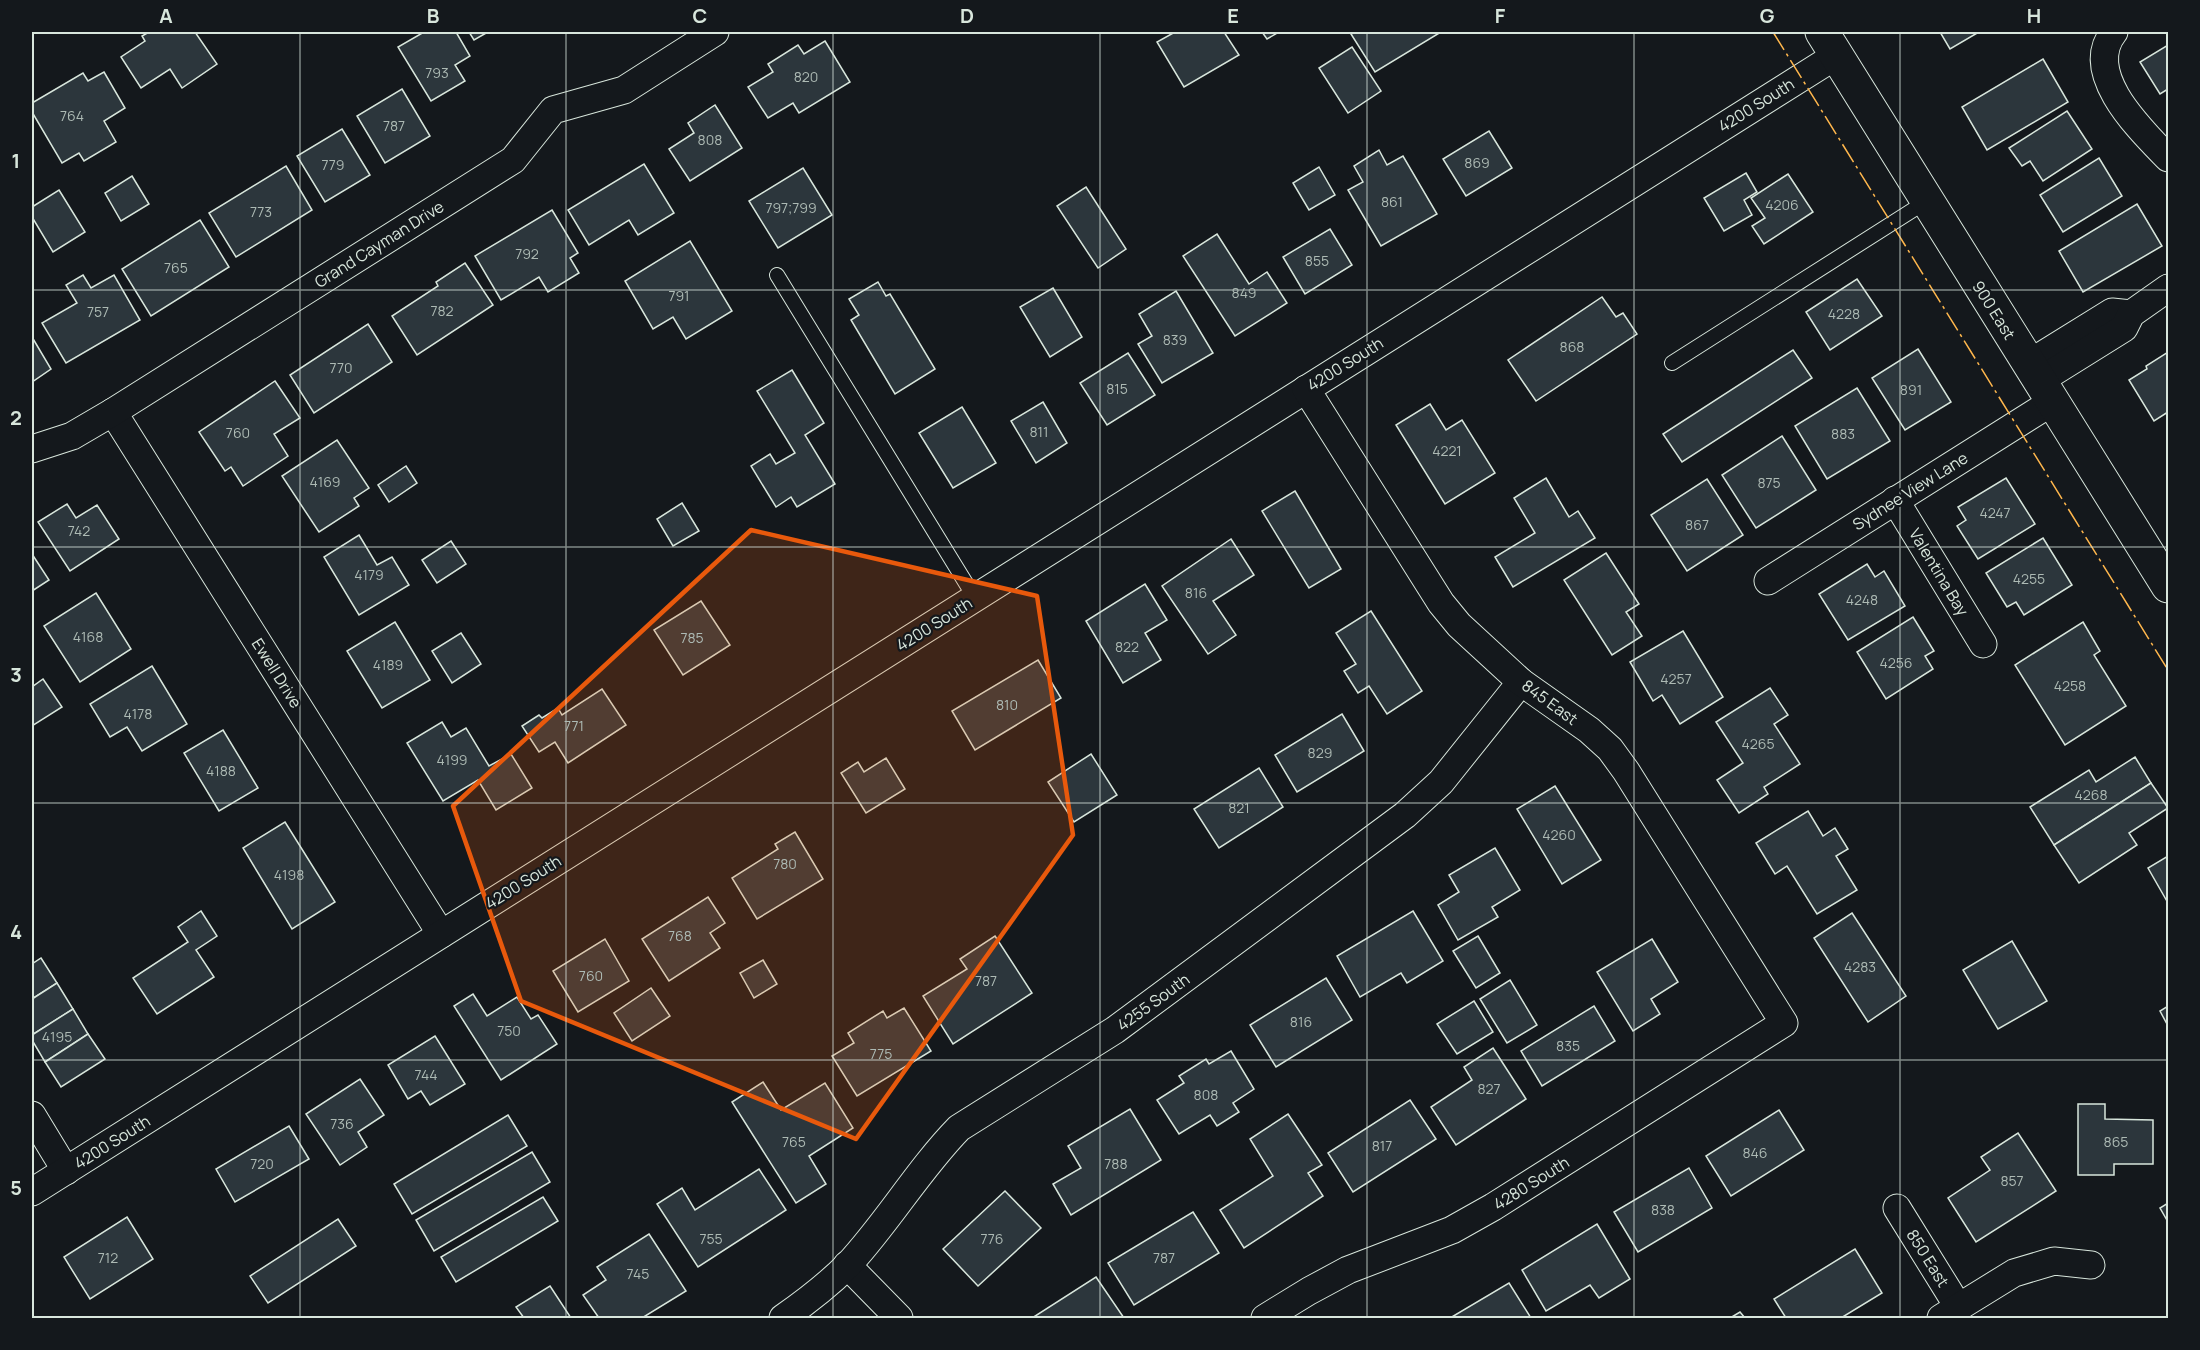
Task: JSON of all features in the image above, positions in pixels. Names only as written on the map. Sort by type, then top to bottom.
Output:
[{"type":"main road","name":"900 East","points":[[1829,43],[2169,586]]},
{"type":"street","name":"Grand Cayman Drive","points":[[32,449],[72,436],[113,412],[513,160],[553,110],[624,90],[715,32]]},
{"type":"street","points":[[2114,32],[2109,38],[2103,57],[2106,75],[2114,93],[2138,128],[2169,158]]},
{"type":"street","name":"4200 South","points":[[32,1192],[1306,389],[1829,43]]},
{"type":"street","name":"Sydnee View Lane","points":[[1768,580],[1895,500],[2040,382],[2112,312],[2131,314],[2169,288]]},
{"type":"street","name":"845 East","points":[[1306,389],[1441,603],[1459,625],[1521,682],[1589,730],[1610,749],[1784,1023]]},
{"type":"street","name":"Ewell Drive","points":[[113,412],[441,934]]},
{"type":"street","name":"Valentina Bay","points":[[1895,500],[1983,644]]},
{"type":"street","name":"4255 South","points":[[783,1318],[814,1296],[847,1265],[880,1227],[939,1149],[959,1128],[1115,1030],[1405,815],[1441,782],[1521,682]]},
{"type":"street","name":"4280 South","points":[[1265,1318],[1348,1270],[1452,1230],[1493,1207],[1784,1023]]},
{"type":"street","points":[[32,1115],[66,1171]]},
{"type":"street","name":"850 East","points":[[1897,1208],[1950,1313]]},
{"type":"street","points":[[1950,1313],[2014,1273],[2054,1261],[2091,1265]]},
{"type":"street","points":[[847,1265],[899,1318]]},
{"type":"lane","points":[[1672,363],[1927,201]]},
{"type":"lane","points":[[777,275],[975,598]]},
{"type":"highlighted area","points":[[751,530],[1037,596],[1073,835],[856,1139],[521,1001],[453,806]]},
{"type":"building","points":[[149,32],[195,32],[217,64],[182,88],[170,69],[141,88],[121,57],[145,41],[142,36]]},
{"type":"building","points":[[424,32],[456,32],[470,56],[455,65],[465,81],[431,101],[398,47]]},
{"type":"building","points":[[469,32],[488,32],[474,40]]},
{"type":"building","points":[[1175,32],[1224,32],[1239,55],[1184,87],[1157,42]]},
{"type":"building","points":[[1262,32],[1279,32],[1267,39]]},
{"type":"building","points":[[1355,32],[1441,32],[1375,72],[1351,34]]},
{"type":"building","points":[[1940,32],[1979,32],[1950,49]]},
{"type":"building","points":[[825,41],[850,82],[799,113],[793,103],[768,118],[748,87],[773,72],[768,64],[798,45],[804,54]]},
{"type":"building","points":[[2168,45],[2168,89],[2160,94],[2140,62]]},
{"type":"building","points":[[1352,47],[1381,91],[1348,113],[1319,68]]},
{"type":"building","points":[[2043,59],[2068,102],[1987,150],[1962,107]]},
{"type":"building","points":[[104,72],[125,108],[104,121],[116,142],[84,161],[79,153],[62,163],[32,112],[32,103],[83,73],[88,81]]},
{"type":"building","points":[[402,89],[430,136],[385,163],[357,116]]},
{"type":"building","points":[[715,105],[742,148],[690,181],[669,149],[694,133],[688,123]]},
{"type":"building","points":[[2067,111],[2092,149],[2043,181],[2030,161],[2022,166],[2009,148]]},
{"type":"building","points":[[342,129],[370,175],[325,202],[297,156]]},
{"type":"building","points":[[1489,131],[1512,168],[1466,196],[1443,159]]},
{"type":"building","points":[[1379,150],[1387,165],[1403,156],[1437,214],[1381,246],[1348,190],[1363,182],[1354,166]]},
{"type":"building","points":[[2099,158],[2122,196],[2063,232],[2040,195]]},
{"type":"building","points":[[644,164],[674,213],[638,235],[629,220],[589,245],[568,210]]},
{"type":"building","points":[[286,166],[312,210],[236,257],[209,213]]},
{"type":"building","points":[[1319,167],[1335,195],[1309,210],[1293,183]]},
{"type":"building","points":[[803,168],[832,215],[778,248],[749,201]]},
{"type":"building","points":[[1746,173],[1757,192],[1744,200],[1752,215],[1724,231],[1704,198]]},
{"type":"building","points":[[1788,174],[1813,212],[1764,244],[1752,226],[1765,218],[1751,198]]},
{"type":"building","points":[[132,176],[149,204],[121,221],[105,193]]},
{"type":"building","points":[[1086,187],[1126,249],[1098,268],[1057,206]]},
{"type":"building","points":[[59,190],[85,232],[53,252],[32,217],[32,207]]},
{"type":"building","points":[[2137,204],[2162,246],[2083,292],[2059,251]]},
{"type":"building","points":[[552,210],[578,253],[570,258],[579,273],[548,292],[539,277],[501,300],[475,256]]},
{"type":"building","points":[[200,220],[229,267],[151,316],[122,269]]},
{"type":"building","points":[[1330,229],[1352,265],[1305,294],[1283,257]]},
{"type":"building","points":[[1217,234],[1249,284],[1267,272],[1287,303],[1235,336],[1183,256]]},
{"type":"building","points":[[690,241],[732,311],[686,339],[673,317],[653,329],[625,281]]},
{"type":"building","points":[[465,263],[493,305],[417,355],[392,316],[438,286],[436,282]]},
{"type":"building","points":[[83,275],[91,288],[114,275],[140,320],[66,363],[42,323],[77,303],[66,285]]},
{"type":"building","points":[[1857,279],[1882,316],[1830,350],[1806,312]]},
{"type":"building","points":[[878,282],[886,296],[890,294],[935,369],[895,394],[851,320],[859,315],[849,299]]},
{"type":"building","points":[[1053,288],[1082,337],[1050,357],[1020,307]]},
{"type":"building","points":[[1176,291],[1213,353],[1162,383],[1138,344],[1152,336],[1139,314]]},
{"type":"building","points":[[1602,297],[1616,317],[1623,313],[1637,334],[1536,401],[1508,360]]},
{"type":"building","points":[[368,324],[392,362],[314,413],[290,375]]},
{"type":"building","points":[[32,337],[51,369],[32,382]]},
{"type":"building","points":[[1918,349],[1951,402],[1905,430],[1872,378]]},
{"type":"building","points":[[1793,350],[1812,378],[1682,462],[1663,434]]},
{"type":"building","points":[[2168,352],[2168,412],[2154,421],[2129,380]]},
{"type":"building","points":[[1128,353],[1155,395],[1107,425],[1080,383]]},
{"type":"building","points":[[792,370],[824,423],[805,435],[835,484],[797,507],[791,497],[776,507],[751,466],[770,454],[776,464],[795,453],[757,391]]},
{"type":"building","points":[[275,381],[300,418],[274,434],[288,456],[243,486],[231,467],[225,471],[199,432]]},
{"type":"building","points":[[1857,388],[1890,441],[1827,479],[1795,426]]},
{"type":"building","points":[[1043,402],[1067,443],[1036,463],[1011,421]]},
{"type":"building","points":[[1430,404],[1446,430],[1462,420],[1495,473],[1445,504],[1396,425]]},
{"type":"building","points":[[962,407],[996,463],[953,488],[919,433]]},
{"type":"building","points":[[1782,436],[1816,490],[1756,528],[1722,475]]},
{"type":"building","points":[[337,440],[369,488],[354,498],[359,506],[319,532],[282,476]]},
{"type":"building","points":[[406,466],[417,483],[389,502],[378,485]]},
{"type":"building","points":[[1546,478],[1569,517],[1578,511],[1595,538],[1513,587],[1495,557],[1535,533],[1514,498]]},
{"type":"building","points":[[2006,478],[2035,524],[1978,559],[1957,526],[1966,520],[1958,507]]},
{"type":"building","points":[[1707,479],[1743,535],[1687,571],[1651,515]]},
{"type":"building","points":[[1295,491],[1341,569],[1309,588],[1262,511]]},
{"type":"building","points":[[682,503],[699,531],[673,546],[657,519]]},
{"type":"building","points":[[67,504],[76,518],[97,505],[119,539],[70,571],[38,522]]},
{"type":"building","points":[[359,535],[377,565],[392,557],[409,585],[359,615],[324,557]]},
{"type":"building","points":[[2043,538],[2072,585],[2024,615],[2016,602],[2007,607],[1986,573]]},
{"type":"building","points":[[1231,539],[1254,575],[1213,601],[1236,635],[1208,654],[1162,586]]},
{"type":"building","points":[[451,541],[466,564],[437,583],[422,560]]},
{"type":"building","points":[[1606,553],[1639,604],[1626,612],[1642,636],[1612,655],[1564,580]]},
{"type":"building","points":[[32,554],[49,580],[32,591]]},
{"type":"building","points":[[1867,564],[1875,577],[1884,571],[1905,606],[1848,640],[1819,594]]},
{"type":"building","points":[[1145,584],[1167,620],[1145,633],[1161,660],[1123,683],[1086,621]]},
{"type":"building","points":[[96,593],[131,649],[80,682],[44,626]]},
{"type":"building","points":[[701,601],[730,645],[683,675],[654,630]]},
{"type":"building","points":[[1371,611],[1422,691],[1387,714],[1369,686],[1358,693],[1344,671],[1356,664],[1336,633]]},
{"type":"building","points":[[1913,617],[1934,651],[1925,656],[1933,669],[1886,699],[1857,652]]},
{"type":"building","points":[[395,622],[430,680],[382,708],[347,651]]},
{"type":"building","points":[[2083,622],[2100,651],[2094,655],[2126,706],[2065,745],[2015,665]]},
{"type":"building","points":[[1683,631],[1723,697],[1680,724],[1662,695],[1653,701],[1630,662]]},
{"type":"building","points":[[461,633],[481,664],[452,683],[432,651]]},
{"type":"building","points":[[1038,660],[1061,698],[975,750],[952,711]]},
{"type":"building","points":[[152,666],[187,724],[142,751],[127,727],[110,737],[90,704]]},
{"type":"building","points":[[43,679],[62,707],[32,726],[32,687]]},
{"type":"building","points":[[1770,688],[1788,715],[1774,724],[1800,764],[1764,787],[1768,794],[1739,813],[1717,780],[1743,763],[1716,722]]},
{"type":"building","points":[[602,689],[626,725],[568,763],[555,742],[539,752],[522,726],[539,715],[542,718],[558,708],[562,715]]},
{"type":"building","points":[[1342,714],[1364,751],[1297,792],[1275,755]]},
{"type":"building","points":[[442,722],[451,737],[466,728],[489,766],[511,754],[532,788],[496,810],[478,780],[443,801],[407,743]]},
{"type":"building","points":[[223,730],[258,788],[219,811],[184,753]]},
{"type":"building","points":[[1091,754],[1117,795],[1074,822],[1048,782]]},
{"type":"building","points":[[2135,757],[2151,783],[2054,845],[2030,807],[2089,770],[2096,782]]},
{"type":"building","points":[[886,758],[905,789],[866,813],[841,773],[858,762],[864,772]]},
{"type":"building","points":[[1259,768],[1283,807],[1219,848],[1194,809]]},
{"type":"building","points":[[2151,783],[2168,808],[2129,833],[2137,845],[2079,883],[2054,845]]},
{"type":"building","points":[[1555,786],[1601,860],[1562,884],[1517,809]]},
{"type":"building","points":[[1808,811],[1823,836],[1835,828],[1848,849],[1836,856],[1857,890],[1817,914],[1787,866],[1775,874],[1756,843]]},
{"type":"building","points":[[285,822],[335,902],[292,929],[243,848]]},
{"type":"building","points":[[795,832],[823,879],[757,919],[732,878],[778,849],[775,844]]},
{"type":"building","points":[[1495,848],[1520,890],[1492,907],[1498,917],[1458,940],[1438,905],[1459,892],[1449,875]]},
{"type":"building","points":[[2168,856],[2168,903],[2148,868]]},
{"type":"building","points":[[708,897],[725,923],[710,933],[720,948],[669,981],[642,939]]},
{"type":"building","points":[[201,911],[217,936],[196,950],[214,977],[157,1014],[133,978],[188,942],[178,927]]},
{"type":"building","points":[[1413,911],[1443,961],[1407,983],[1401,973],[1360,997],[1337,956]]},
{"type":"building","points":[[1852,913],[1906,996],[1868,1022],[1814,938]]},
{"type":"building","points":[[995,936],[1032,993],[953,1044],[923,996],[967,969],[960,959]]},
{"type":"building","points":[[1478,936],[1500,973],[1476,988],[1453,951]]},
{"type":"building","points":[[605,939],[629,981],[578,1012],[553,971]]},
{"type":"building","points":[[1652,939],[1678,982],[1651,999],[1660,1014],[1633,1031],[1597,972]]},
{"type":"building","points":[[2012,941],[2047,1001],[1998,1029],[1963,970]]},
{"type":"building","points":[[41,958],[57,983],[32,999],[32,964]]},
{"type":"building","points":[[763,960],[777,984],[754,998],[740,973]]},
{"type":"building","points":[[1326,978],[1352,1020],[1276,1067],[1250,1025]]},
{"type":"building","points":[[1510,980],[1537,1025],[1507,1043],[1480,999]]},
{"type":"building","points":[[57,983],[73,1009],[32,1035],[32,999]]},
{"type":"building","points":[[651,988],[670,1016],[632,1041],[614,1013]]},
{"type":"building","points":[[473,994],[487,1016],[517,997],[531,1019],[538,1015],[557,1044],[501,1080],[454,1006]]},
{"type":"building","points":[[1474,1001],[1493,1032],[1457,1054],[1437,1024]]},
{"type":"building","points":[[1594,1006],[1615,1041],[1542,1086],[1521,1051]]},
{"type":"building","points":[[2168,1006],[2168,1026],[2160,1011]]},
{"type":"building","points":[[904,1008],[931,1051],[857,1096],[832,1056],[854,1043],[848,1033],[883,1011],[887,1018]]},
{"type":"building","points":[[73,1009],[88,1034],[45,1062],[32,1040],[32,1035]]},
{"type":"building","points":[[88,1034],[105,1059],[61,1087],[45,1062]]},
{"type":"building","points":[[435,1036],[465,1084],[430,1105],[421,1091],[408,1099],[388,1065]]},
{"type":"building","points":[[1493,1048],[1526,1099],[1456,1145],[1431,1107],[1472,1080],[1464,1067]]},
{"type":"building","points":[[1231,1051],[1254,1089],[1233,1103],[1239,1112],[1217,1126],[1210,1115],[1179,1134],[1157,1100],[1184,1083],[1179,1076],[1206,1059],[1209,1064]]},
{"type":"building","points":[[360,1079],[384,1115],[358,1132],[367,1147],[340,1165],[306,1114]]},
{"type":"building","points":[[763,1082],[781,1110],[825,1083],[853,1128],[809,1156],[826,1184],[796,1203],[732,1102]]},
{"type":"building","points":[[1410,1100],[1436,1139],[1353,1192],[1328,1153]]},
{"type":"building","points":[[2078,1104],[2105,1104],[2105,1119],[2153,1120],[2153,1164],[2114,1164],[2114,1175],[2078,1175]]},
{"type":"building","points":[[1130,1109],[1161,1160],[1071,1215],[1053,1184],[1081,1168],[1068,1146]]},
{"type":"building","points":[[1779,1110],[1804,1150],[1731,1196],[1706,1156]]},
{"type":"building","points":[[1288,1114],[1322,1165],[1308,1173],[1323,1196],[1244,1248],[1220,1210],[1273,1176],[1250,1139]]},
{"type":"building","points":[[508,1115],[527,1146],[412,1214],[394,1184]]},
{"type":"building","points":[[289,1126],[309,1159],[235,1202],[216,1169]]},
{"type":"building","points":[[2018,1133],[2056,1191],[1976,1242],[1948,1198],[1990,1170],[1981,1157]]},
{"type":"building","points":[[532,1152],[550,1182],[434,1251],[416,1220]]},
{"type":"building","points":[[1689,1168],[1712,1208],[1638,1252],[1614,1212]]},
{"type":"building","points":[[759,1169],[786,1210],[698,1267],[657,1204],[682,1188],[695,1210]]},
{"type":"building","points":[[1005,1191],[1041,1228],[978,1286],[943,1249]]},
{"type":"building","points":[[543,1197],[558,1221],[456,1282],[441,1257]]},
{"type":"building","points":[[2168,1203],[2168,1222],[2160,1208]]},
{"type":"building","points":[[1193,1212],[1219,1253],[1134,1305],[1108,1263]]},
{"type":"building","points":[[127,1217],[153,1259],[90,1299],[64,1257]]},
{"type":"building","points":[[338,1219],[356,1246],[268,1303],[250,1276]]},
{"type":"building","points":[[1597,1224],[1630,1279],[1599,1298],[1590,1285],[1546,1311],[1522,1270]]},
{"type":"building","points":[[649,1234],[686,1291],[642,1318],[599,1318],[583,1295],[606,1280],[597,1267]]},
{"type":"building","points":[[1855,1249],[1882,1293],[1841,1318],[1786,1318],[1774,1299]]},
{"type":"building","points":[[1096,1277],[1124,1318],[1032,1318]]},
{"type":"building","points":[[1509,1283],[1531,1318],[1450,1318]]},
{"type":"building","points":[[550,1286],[571,1318],[524,1318],[516,1307]]},
{"type":"building","points":[[1740,1312],[1745,1318],[1730,1318]]},
{"type":"power","points":[[1773,32],[2168,670]]}]
